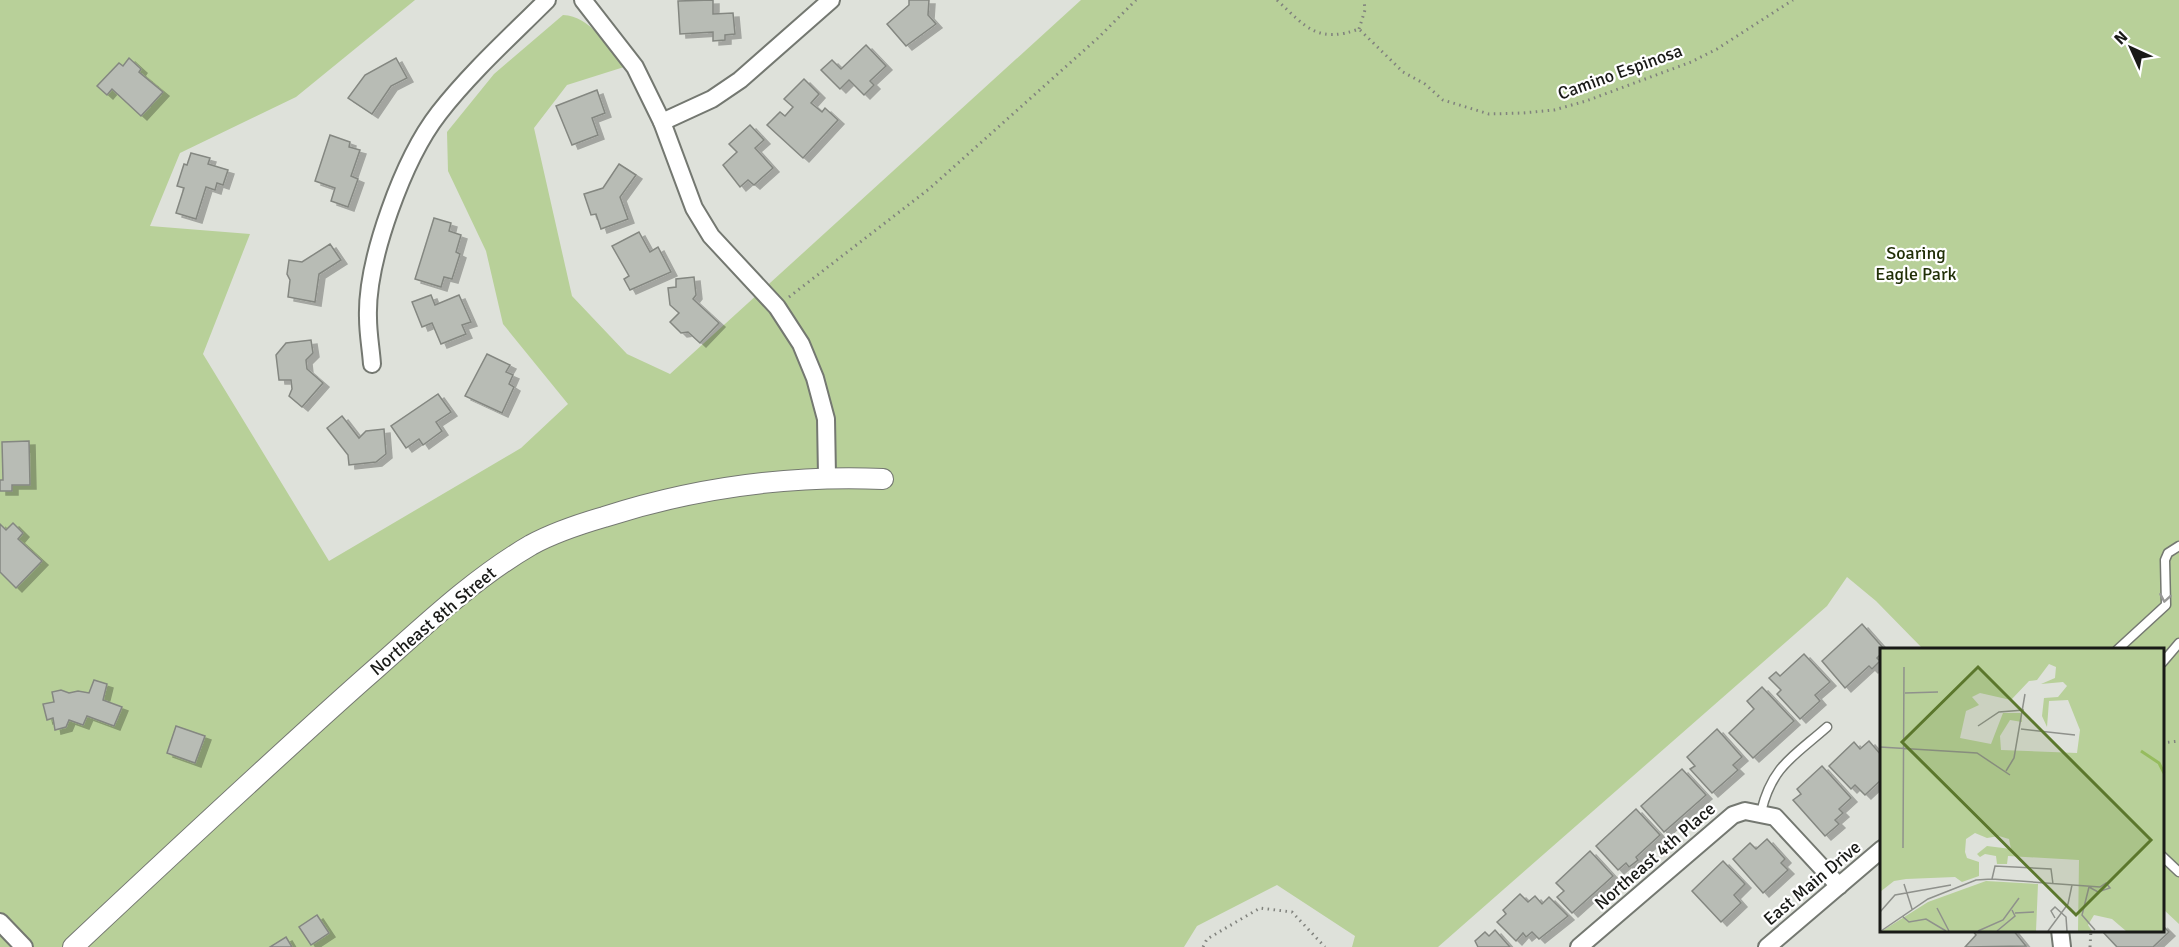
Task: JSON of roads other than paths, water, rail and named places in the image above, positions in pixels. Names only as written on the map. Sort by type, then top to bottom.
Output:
[{"type":"street","points":[[372,364],[368,317],[372,278],[390,210],[414,153],[438,114],[480,67],[547,0]]},
{"type":"street","points":[[583,0],[635,67],[662,122],[694,208],[711,236],[777,307],[801,344],[815,378],[825,419],[827,476]]},
{"type":"street","points":[[662,122],[712,99],[740,80],[831,0]]},
{"type":"street","name":"Northeast 8th Street","points":[[73,947],[265,766],[434,618],[494,569],[533,544],[585,522],[638,506],[730,486],[827,476],[883,478]]},
{"type":"street","name":"Northeast 4th Place","points":[[1579,947],[1733,814],[1745,811],[1761,812]]},
{"type":"street","points":[[1761,812],[1775,816],[1839,886]]},
{"type":"street","name":"East Main Drive","points":[[1767,947],[1880,851]]},
{"type":"street","points":[[0,922],[24,947]]},
{"type":"street","points":[[2060,932],[2062,947]]},
{"type":"lane","points":[[2119,648],[2166,605],[2165,560],[2168,554],[2179,546]]},
{"type":"lane","points":[[2164,662],[2179,643]]},
{"type":"lane","points":[[1761,812],[1767,787],[1775,774],[1827,728]]},
{"type":"lane","points":[[2164,857],[2179,872]]},
{"type":"park label","name":"Soaring Eagle Park","points":[[1916,263]]}]
